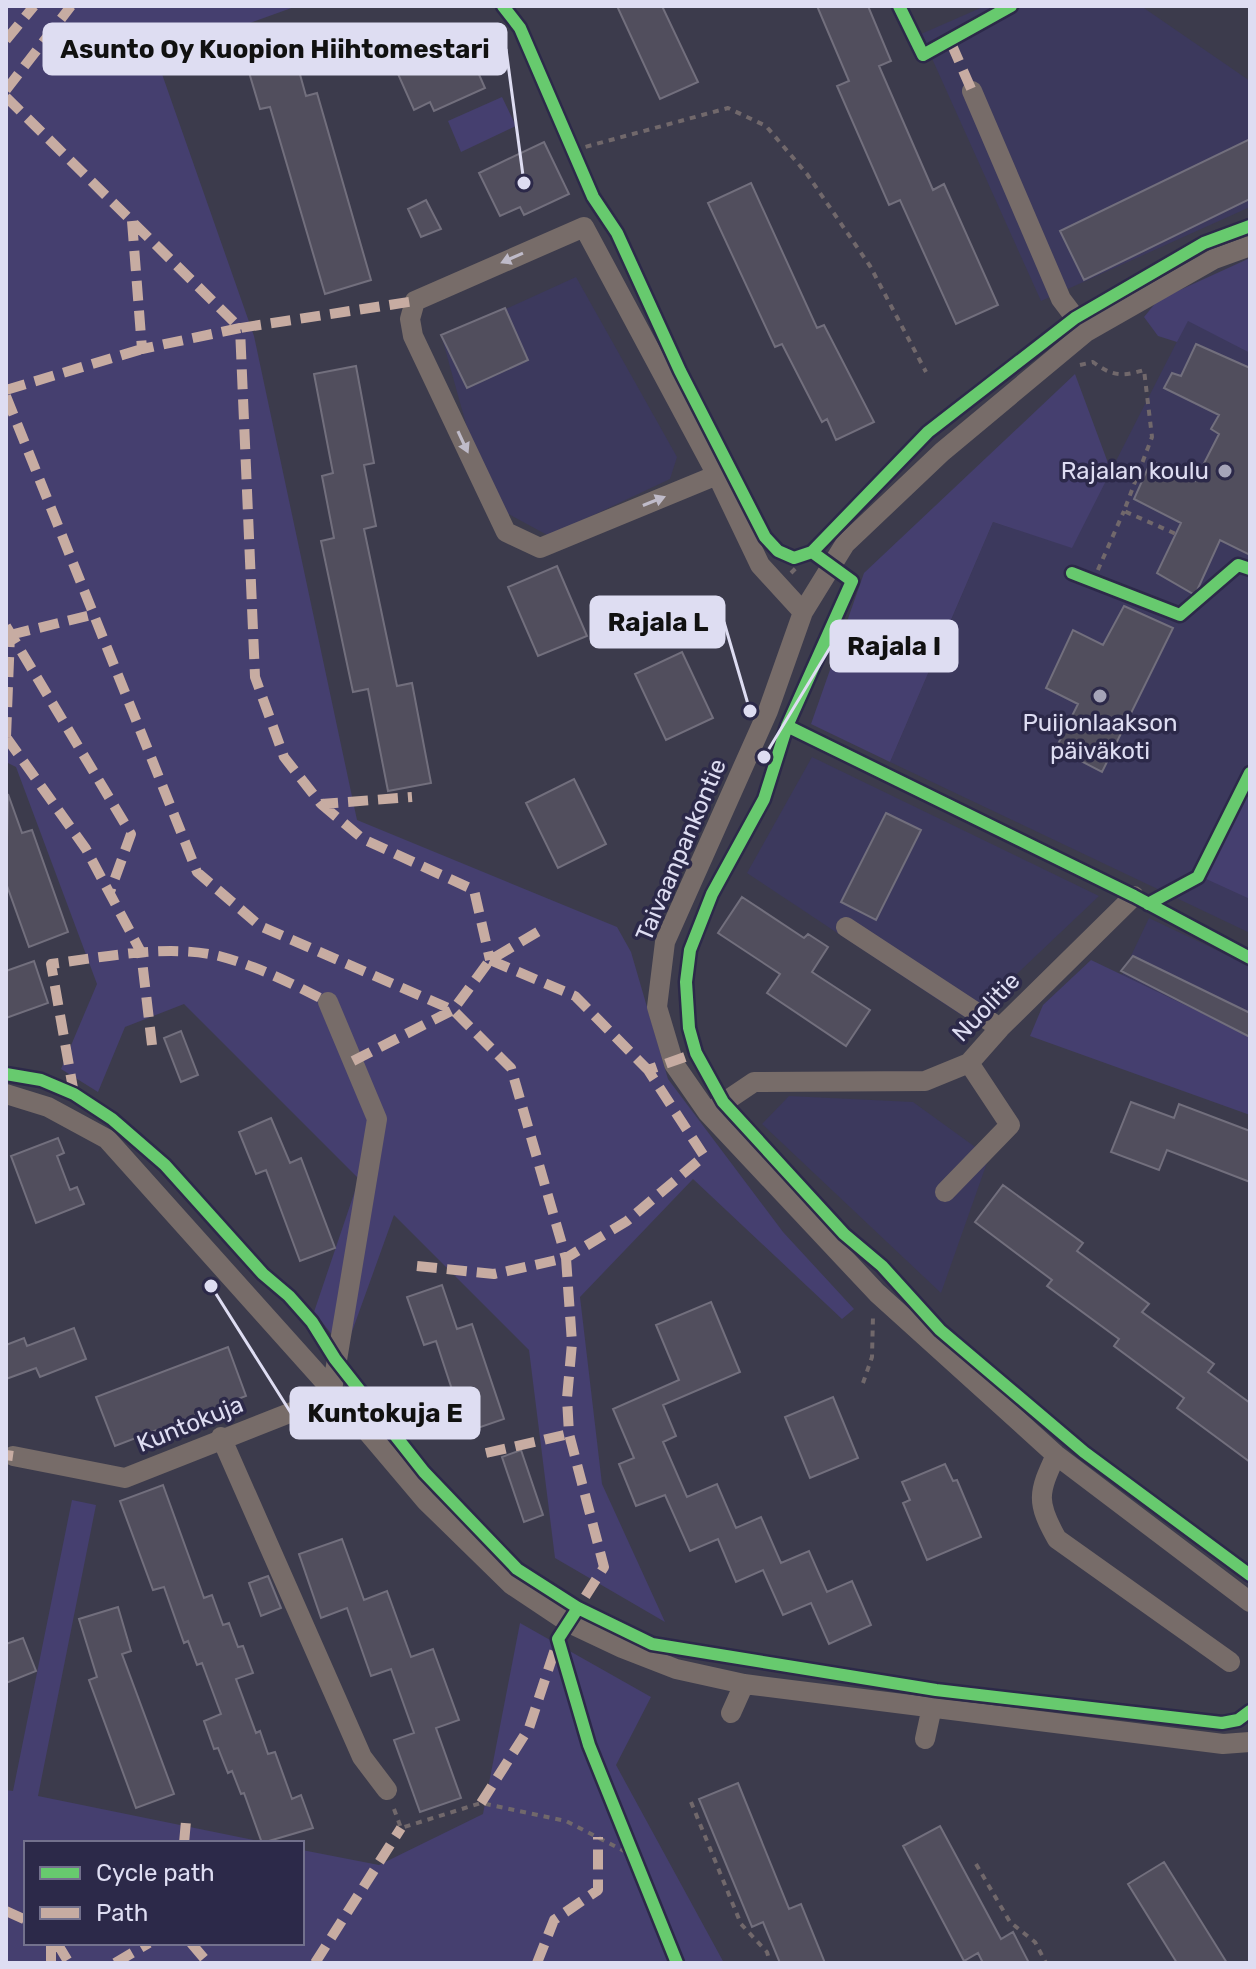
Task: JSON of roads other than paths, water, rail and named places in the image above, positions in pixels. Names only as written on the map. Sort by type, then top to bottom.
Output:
[{"type":"street","points":[[972,91],[1061,299],[1086,332]]},
{"type":"street","points":[[717,475],[540,548],[506,532],[413,336],[410,319],[415,301],[584,227],[717,475],[760,565],[803,612]]},
{"type":"street","name":"Taivaanpankontie","points":[[1250,246],[1214,259],[1086,332],[942,452],[845,544],[803,612],[768,711],[665,942],[657,1007],[674,1064],[708,1113],[877,1293],[1056,1455],[1250,1602]]},
{"type":"street","name":"Nuolitie","points":[[708,1113],[754,1082],[925,1081],[969,1063],[1000,1028],[1134,896]]},
{"type":"street","points":[[846,927],[1000,1028]]},
{"type":"street","points":[[328,1002],[377,1119],[332,1390]]},
{"type":"street","points":[[945,1192],[1010,1125],[969,1063]]},
{"type":"street","points":[[6,1094],[48,1107],[107,1139],[332,1390],[426,1501],[512,1585],[569,1623],[676,1669],[744,1684],[1223,1744],[1250,1742]]},
{"type":"street","name":"Kuntokuja","points":[[13,1456],[125,1478],[221,1437],[320,1401],[332,1390]]},
{"type":"street","points":[[221,1437],[362,1757],[387,1790]]},
{"type":"street","points":[[1056,1455],[1040,1488],[1042,1512],[1057,1539],[1230,1662]]},
{"type":"street","points":[[731,1713],[744,1684]]},
{"type":"street","points":[[925,1739],[932,1707]]},
{"type":"place","name":"Asunto Oy Kuopion Hiihtomestari","points":[[524,183]]},
{"type":"place","name":"Rajalan koulu","points":[[1225,471]]},
{"type":"place","name":"Puijonlaakson päiväkoti","points":[[1100,696]]},
{"type":"place","name":"Rajala L","points":[[750,711]]},
{"type":"place","name":"Rajala I","points":[[764,757]]},
{"type":"place","name":"Kuntokuja E","points":[[211,1286]]}]
